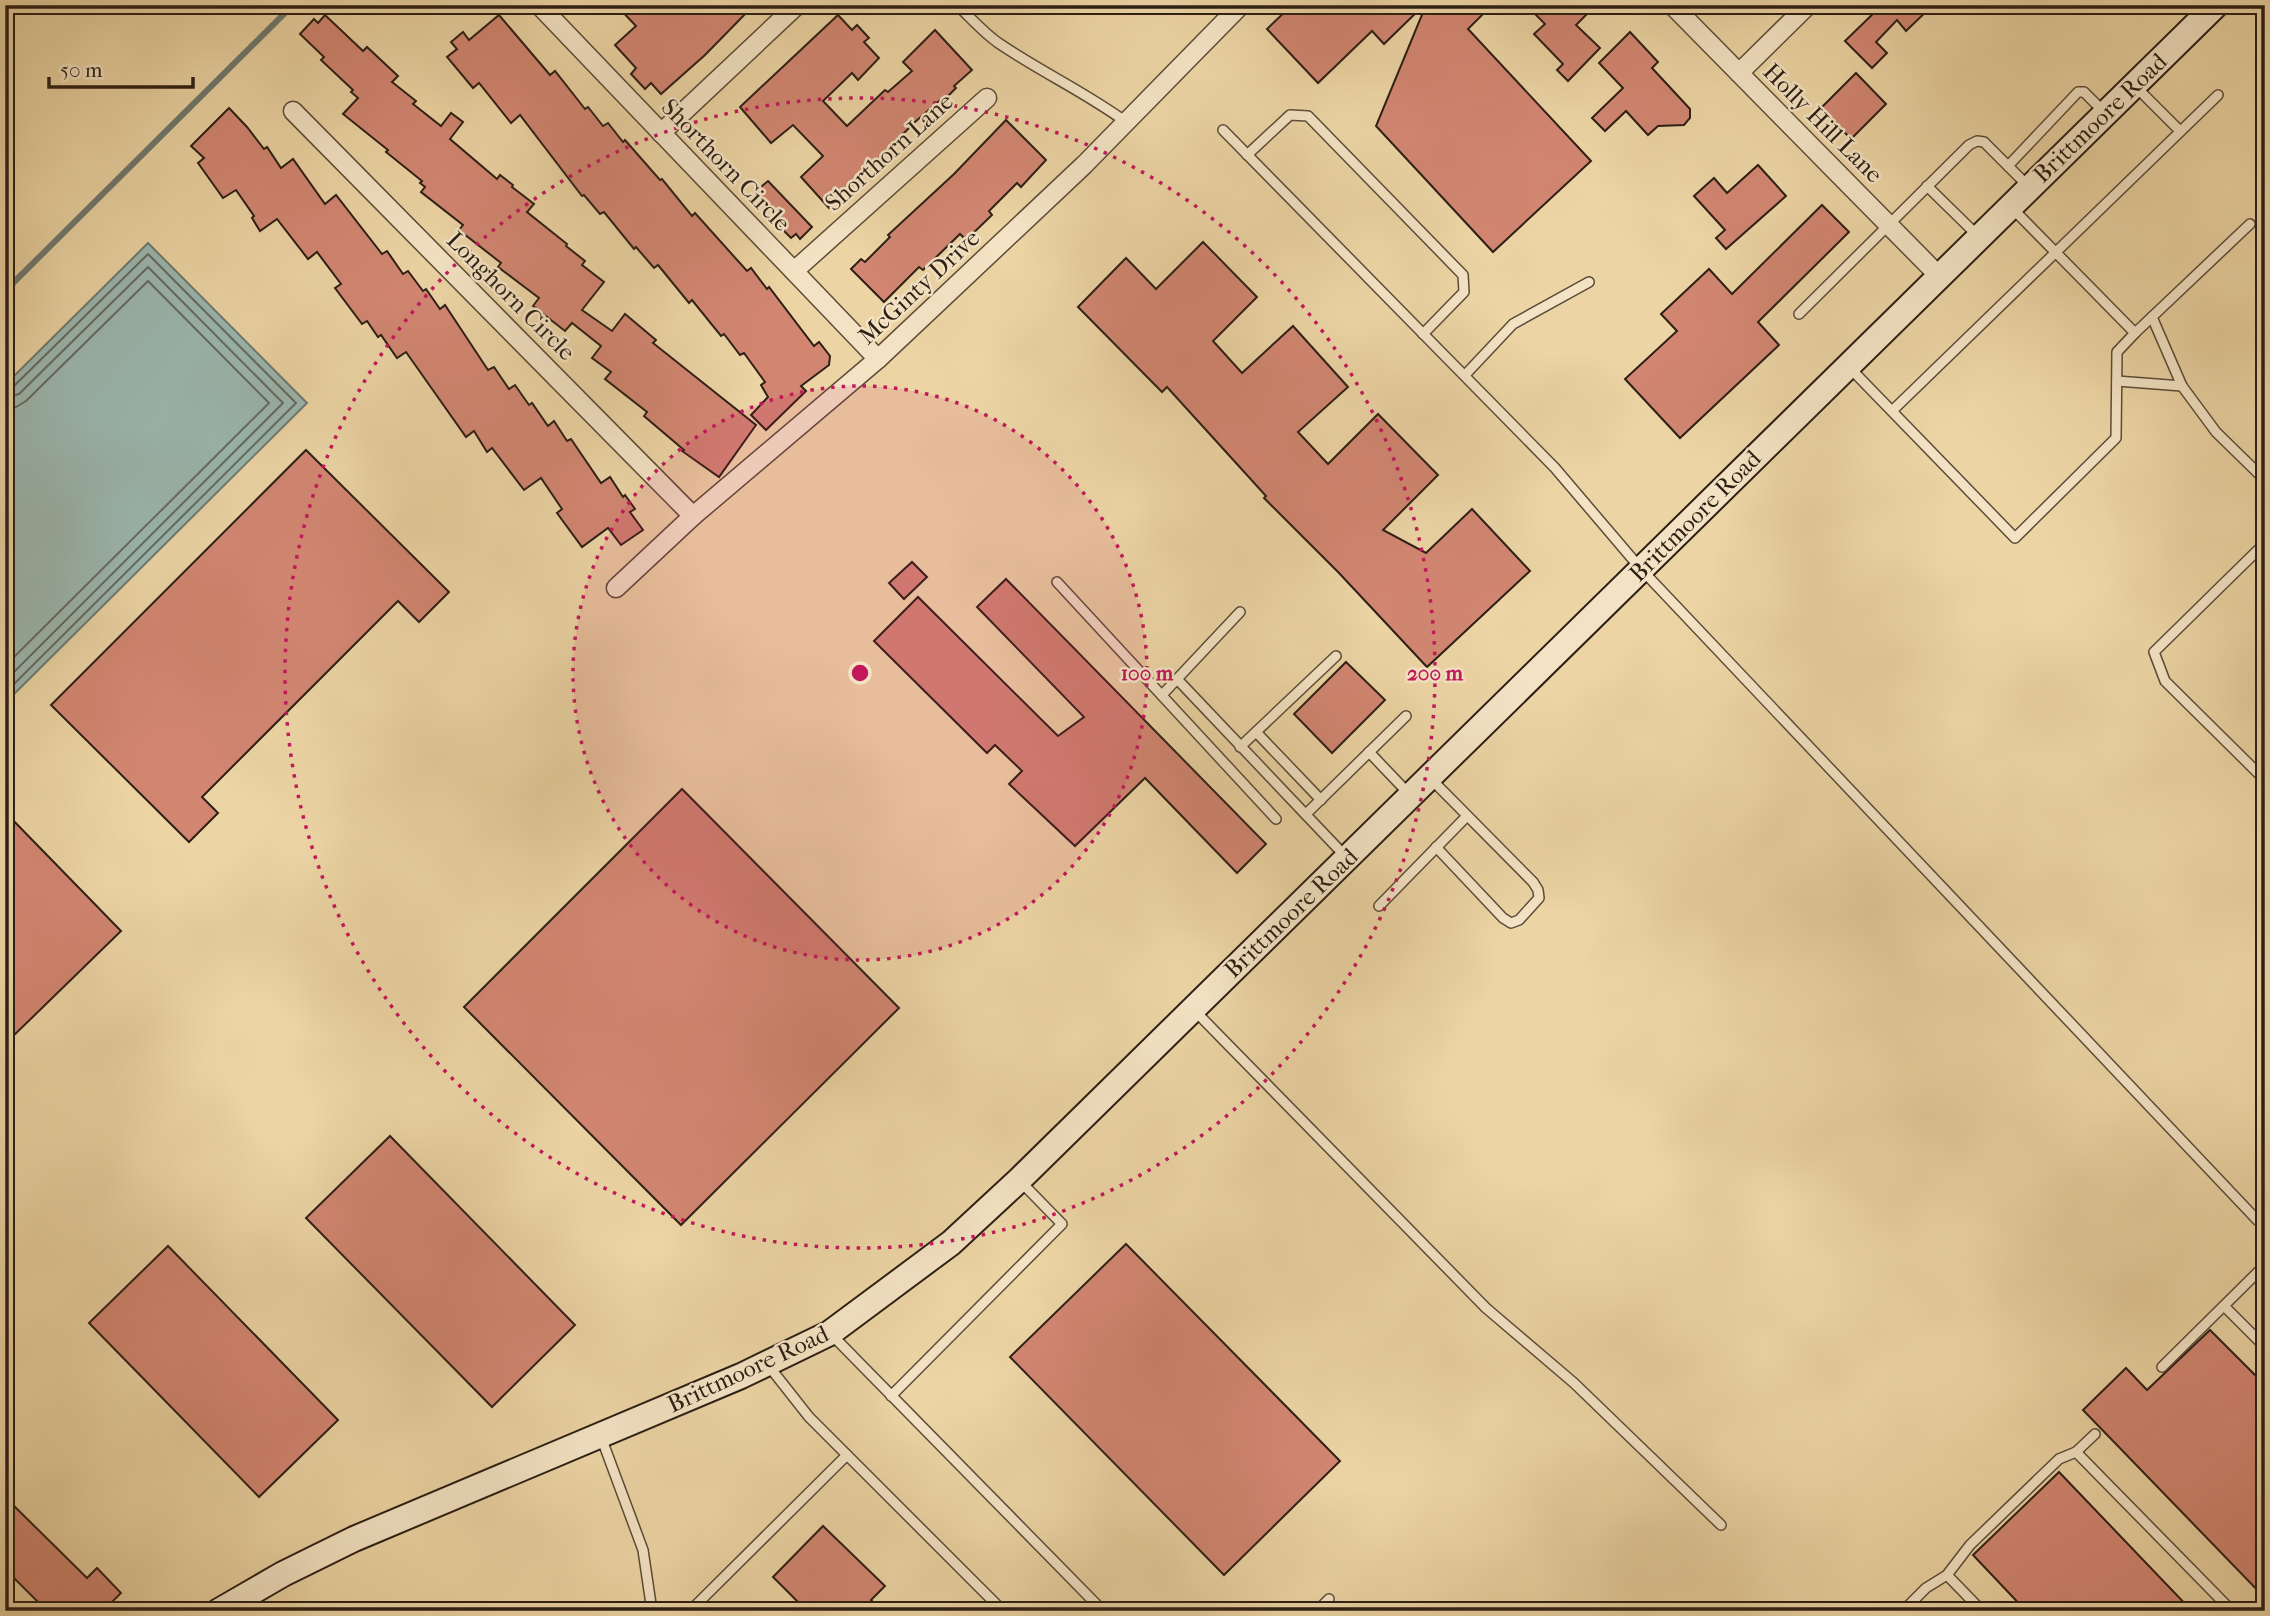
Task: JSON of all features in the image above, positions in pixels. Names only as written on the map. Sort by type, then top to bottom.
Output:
[{"type":"main road","name":"Brittmoore Road","points":[[219,1611],[283,1574],[354,1539],[766,1364],[830,1333],[951,1243],[1019,1180],[2216,5]]},
{"type":"street","name":"Shorthorn Circle","points":[[539,5],[878,359]]},
{"type":"street","points":[[661,133],[797,5]]},
{"type":"street","name":"McGinty Drive","points":[[616,588],[693,516],[878,359],[1126,122],[1241,5]]},
{"type":"street","name":"Holly Hill Lane","points":[[1672,5],[1939,276]]},
{"type":"street","points":[[1739,74],[1808,5]]},
{"type":"street","name":"Shorthorn Lane","points":[[794,271],[987,98]]},
{"type":"street","name":"Longhorn Circle","points":[[293,111],[693,516]]},
{"type":"lane","points":[[957,5],[995,40],[1052,78],[1100,103],[1126,122]]},
{"type":"lane","points":[[2134,84],[2180,131]]},
{"type":"lane","points":[[2008,166],[2078,92],[2084,92],[2105,113]]},
{"type":"lane","points":[[1892,411],[2218,95]]},
{"type":"lane","points":[[1247,155],[1290,115],[1308,116],[1463,275],[1464,292],[1423,334]]},
{"type":"lane","points":[[1223,130],[1555,468],[1641,569],[2258,1221]]},
{"type":"lane","points":[[1799,314],[1969,145],[1977,141],[1984,142],[2029,187]]},
{"type":"lane","points":[[1927,186],[1979,236]]},
{"type":"lane","points":[[2010,206],[2134,333]]},
{"type":"lane","points":[[1848,366],[2015,538],[2116,438],[2117,352],[2250,224]]},
{"type":"lane","points":[[1465,375],[1513,324],[1589,282]]},
{"type":"lane","points":[[2152,317],[2182,386],[2216,432],[2265,480]]},
{"type":"lane","points":[[2117,381],[2182,386]]},
{"type":"lane","points":[[2265,543],[2154,652],[2165,681],[2265,780]]},
{"type":"lane","points":[[1057,582],[1276,819]]},
{"type":"lane","points":[[1161,695],[1240,612]]},
{"type":"lane","points":[[1240,747],[1336,656]]},
{"type":"lane","points":[[1177,679],[1347,858]]},
{"type":"lane","points":[[1306,814],[1406,716]]},
{"type":"lane","points":[[1256,732],[1321,800]]},
{"type":"lane","points":[[1369,752],[1410,795]]},
{"type":"lane","points":[[1429,777],[1538,890],[1539,898],[1519,920],[1511,923],[1503,918],[1436,847]]},
{"type":"lane","points":[[1379,906],[1467,816]]},
{"type":"lane","points":[[1193,1009],[1486,1308],[1574,1383],[1721,1525]]},
{"type":"lane","points":[[891,1396],[1062,1224],[1019,1180]]},
{"type":"lane","points":[[2162,1367],[2265,1265]]},
{"type":"lane","points":[[2224,1306],[2265,1347]]},
{"type":"lane","points":[[830,1333],[1103,1611]]},
{"type":"lane","points":[[766,1364],[809,1417],[1003,1611]]},
{"type":"lane","points":[[1903,1611],[1926,1588],[1947,1575],[1970,1545],[2059,1459],[2076,1452],[2095,1434]]},
{"type":"lane","points":[[600,1435],[643,1550],[652,1611]]},
{"type":"lane","points":[[2076,1452],[2232,1611]]},
{"type":"lane","points":[[690,1611],[847,1455]]},
{"type":"lane","points":[[1947,1575],[1982,1611]]},
{"type":"lane","points":[[1317,1611],[1329,1599]]},
{"type":"water","points":[[148,243],[307,403],[7,701],[5,385]]},
{"type":"building","points":[[616,5],[754,5],[705,55],[661,94],[651,83],[645,89],[631,74],[636,68],[615,45],[636,26]]},
{"type":"building","points":[[1292,5],[1424,5],[1384,44],[1372,31],[1318,83],[1267,29]]},
{"type":"building","points":[[1426,5],[1492,5],[1468,29],[1591,161],[1493,252],[1376,126]]},
{"type":"building","points":[[1543,5],[1596,5],[1576,25],[1600,48],[1568,81],[1557,70],[1563,64],[1534,34],[1545,24],[1535,14]]},
{"type":"building","points":[[1882,5],[1933,5],[1906,31],[1897,20],[1876,42],[1887,53],[1872,68],[1845,41]]},
{"type":"building","points":[[325,15],[363,51],[367,47],[398,76],[392,82],[416,101],[413,104],[441,126],[451,113],[463,122],[450,139],[497,179],[500,175],[534,204],[527,212],[567,244],[566,246],[585,261],[582,265],[604,282],[582,310],[612,331],[625,314],[656,340],[653,343],[756,425],[719,477],[682,451],[684,450],[644,416],[647,412],[605,379],[611,372],[592,358],[601,346],[572,323],[565,331],[533,306],[539,298],[498,267],[501,263],[459,230],[463,225],[421,192],[425,187],[420,183],[422,181],[343,114],[358,98],[321,60],[324,57],[300,34],[314,19],[318,23]]},
{"type":"building","points":[[499,15],[550,75],[555,71],[585,109],[588,107],[603,126],[608,123],[623,142],[625,140],[692,216],[695,213],[747,271],[751,268],[767,289],[769,287],[814,346],[819,342],[830,356],[829,365],[801,386],[806,391],[766,430],[751,415],[768,397],[761,385],[765,382],[744,353],[740,355],[692,300],[689,303],[658,265],[654,268],[636,247],[634,249],[604,212],[600,214],[584,195],[582,196],[520,115],[511,123],[479,83],[473,88],[447,57],[457,49],[451,42],[463,32],[469,40]]},
{"type":"building","points":[[838,15],[852,30],[857,25],[869,38],[864,42],[879,58],[858,80],[852,73],[823,101],[847,126],[885,90],[888,92],[912,71],[903,62],[935,30],[972,70],[954,86],[956,88],[942,102],[940,100],[915,122],[829,208],[801,177],[823,156],[793,125],[771,143],[740,107]]},
{"type":"building","points":[[1630,32],[1658,62],[1652,68],[1690,109],[1690,118],[1684,125],[1658,126],[1648,135],[1626,111],[1605,131],[1592,118],[1623,88],[1599,63]]},
{"type":"building","points":[[1856,73],[1886,104],[1851,139],[1821,108]]},
{"type":"building","points":[[229,108],[264,149],[267,147],[281,168],[293,159],[325,204],[336,195],[382,254],[387,251],[403,274],[408,271],[423,291],[426,289],[440,309],[445,305],[488,370],[494,367],[509,389],[515,385],[548,426],[554,421],[567,441],[571,439],[601,483],[610,477],[635,509],[630,512],[643,530],[621,545],[608,528],[582,547],[557,513],[562,509],[541,478],[524,490],[492,448],[487,452],[474,431],[466,437],[406,352],[397,358],[367,321],[362,324],[335,288],[341,284],[317,252],[308,259],[277,219],[260,231],[252,218],[254,216],[236,190],[223,198],[198,163],[204,158],[191,146]]},
{"type":"building","points":[[1006,120],[1046,160],[1021,187],[1017,183],[989,211],[992,215],[966,240],[960,234],[923,270],[919,267],[884,302],[851,269],[861,259],[865,262],[890,237],[888,235],[954,174]]},
{"type":"building","points":[[1758,165],[1786,196],[1726,249],[1716,238],[1725,230],[1694,196],[1714,178],[1727,193]]},
{"type":"building","points":[[768,181],[812,227],[800,239],[796,234],[791,238],[775,222],[780,217],[756,191]]},
{"type":"building","points":[[1822,205],[1849,232],[1758,322],[1779,345],[1680,438],[1625,379],[1677,331],[1661,314],[1709,269],[1732,294]]},
{"type":"building","points":[[1203,242],[1257,297],[1213,341],[1242,373],[1293,326],[1348,387],[1298,432],[1328,464],[1378,414],[1438,475],[1383,530],[1426,553],[1472,509],[1530,571],[1427,667],[1264,498],[1266,496],[1167,387],[1162,392],[1078,307],[1126,258],[1156,289]]},
{"type":"building","points":[[306,450],[449,592],[419,622],[398,601],[202,797],[218,813],[189,842],[51,705]]},
{"type":"building","points":[[912,562],[927,577],[904,599],[889,583]]},
{"type":"building","points":[[1006,579],[1266,844],[1237,873],[1145,778],[1075,846],[1009,784],[1022,771],[995,745],[987,753],[874,641],[918,597],[1058,736],[1084,717],[977,607]]},
{"type":"building","points":[[1346,662],[1385,700],[1332,753],[1294,714]]},
{"type":"building","points":[[682,789],[899,1008],[681,1225],[464,1007]]},
{"type":"building","points":[[5,812],[121,931],[5,1044]]},
{"type":"building","points":[[390,1136],[575,1325],[492,1407],[306,1218]]},
{"type":"building","points":[[1126,1244],[1340,1461],[1224,1575],[1010,1357]]},
{"type":"building","points":[[168,1246],[338,1420],[259,1497],[89,1323]]},
{"type":"building","points":[[2210,1330],[2265,1385],[2265,1598],[2083,1410],[2126,1368],[2147,1390]]},
{"type":"building","points":[[2059,1472],[2192,1611],[2026,1611],[1973,1555]]},
{"type":"building","points":[[5,1497],[87,1578],[97,1568],[121,1593],[103,1611],[47,1611],[5,1569]]},
{"type":"building","points":[[823,1526],[885,1586],[871,1600],[882,1611],[807,1611],[773,1577]]},
{"type":"waterway","points":[[5,291],[293,5]]}]
